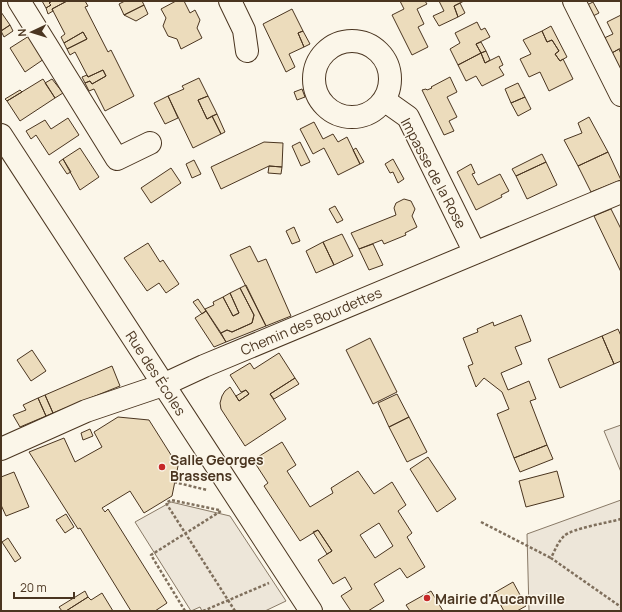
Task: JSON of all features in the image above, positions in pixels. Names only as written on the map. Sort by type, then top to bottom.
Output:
[{"type":"street","points":[[19,1],[117,159],[150,144]]},
{"type":"street","points":[[230,1],[244,30],[247,50]]},
{"type":"street","points":[[574,1],[621,95]]},
{"type":"street","name":"Impasse de la Rose","points":[[384,100],[408,117],[475,254]]},
{"type":"street","name":"Rue des Écoles","points":[[1,135],[310,611]]},
{"type":"street","name":"Chemin des Bourdettes","points":[[1,449],[86,412],[163,385],[204,366],[621,192]]},
{"type":"path","points":[[174,482],[211,491]]},
{"type":"path","points":[[223,510],[171,500],[166,503],[235,611]]},
{"type":"path","points":[[219,505],[223,510]]},
{"type":"path","points":[[185,611],[151,555],[223,510]]},
{"type":"path","points":[[551,558],[559,542],[565,535],[578,530],[621,519]]},
{"type":"path","points":[[481,522],[551,558],[621,607]]},
{"type":"path","points":[[203,611],[273,581]]},
{"type":"shaded area","points":[[621,425],[621,472],[604,431]]},
{"type":"shaded area","points":[[621,500],[621,611],[529,611],[527,534]]},
{"type":"shaded area","points":[[171,502],[230,516],[286,601],[265,611],[202,611],[200,607],[191,611],[135,522]]},
{"type":"building","points":[[42,1],[52,1],[49,3],[51,5],[46,8]]},
{"type":"building","points":[[52,1],[67,1],[52,9],[53,11],[48,14],[46,8],[51,5],[49,3]]},
{"type":"building","points":[[67,1],[85,1],[88,6],[85,7],[108,52],[111,50],[134,96],[105,111],[94,89],[89,91],[85,83],[90,81],[92,84],[106,76],[103,70],[88,77],[75,52],[70,55],[67,49],[87,39],[83,32],[64,43],[61,37],[65,34],[52,9]]},
{"type":"building","points":[[125,1],[142,1],[144,5],[124,15],[119,4]]},
{"type":"building","points":[[176,1],[184,1],[190,13],[195,10],[200,20],[197,28],[202,38],[181,49],[177,39],[168,36],[163,26],[166,18],[161,9]]},
{"type":"building","points":[[400,1],[425,1],[427,4],[417,9],[424,24],[418,27],[428,47],[412,55],[392,15],[404,9]]},
{"type":"building","points":[[439,1],[464,1],[454,6],[458,17],[439,26],[433,16],[444,11]]},
{"type":"building","points":[[593,2],[599,13],[591,17],[585,6]]},
{"type":"building","points":[[460,3],[465,13],[458,17],[454,6]]},
{"type":"building","points":[[144,5],[148,14],[136,21],[124,15]]},
{"type":"building","points":[[292,9],[303,31],[298,33],[304,47],[289,54],[295,67],[286,72],[263,24]]},
{"type":"building","points":[[1,12],[10,25],[1,31]]},
{"type":"building","points":[[621,15],[621,48],[610,54],[602,39],[613,34],[607,22]]},
{"type":"building","points":[[477,22],[481,30],[485,28],[490,37],[476,44],[481,53],[458,65],[450,49],[460,43],[455,33]]},
{"type":"building","points":[[10,25],[13,31],[4,37],[1,31]]},
{"type":"building","points":[[551,26],[567,57],[560,61],[555,54],[559,51],[552,40],[547,42],[542,31]]},
{"type":"building","points":[[303,31],[310,44],[304,47],[298,33]]},
{"type":"building","points":[[542,31],[547,42],[552,40],[559,51],[555,54],[560,61],[563,59],[573,79],[549,91],[540,72],[529,77],[520,59],[531,54],[523,40]]},
{"type":"building","points":[[83,32],[87,39],[67,49],[64,43]]},
{"type":"building","points":[[29,36],[44,59],[25,72],[10,48]]},
{"type":"building","points":[[481,42],[486,51],[481,53],[476,44]]},
{"type":"building","points":[[619,49],[621,54],[621,76],[610,54]]},
{"type":"building","points":[[486,51],[490,60],[485,63],[481,53]]},
{"type":"building","points":[[481,53],[485,63],[499,56],[503,65],[499,67],[504,75],[482,86],[476,76],[466,81],[458,65]]},
{"type":"building","points":[[103,70],[106,76],[92,84],[90,81],[85,83],[82,77],[87,75],[88,77]]},
{"type":"building","points":[[450,77],[457,92],[447,97],[457,117],[449,121],[454,131],[444,135],[422,90],[432,88],[431,87]]},
{"type":"building","points":[[199,78],[208,96],[198,100],[207,119],[212,116],[221,134],[193,148],[168,96],[184,89],[182,86]]},
{"type":"building","points":[[43,79],[55,98],[20,121],[7,101]]},
{"type":"building","points":[[52,79],[63,93],[55,98],[45,83]]},
{"type":"building","points":[[518,83],[525,97],[511,103],[505,89]]},
{"type":"building","points":[[302,89],[305,97],[297,100],[294,92]]},
{"type":"building","points":[[20,90],[22,92],[7,101],[5,99]]},
{"type":"building","points":[[168,96],[178,118],[165,124],[154,103]]},
{"type":"building","points":[[208,96],[217,114],[207,119],[198,100]]},
{"type":"building","points":[[525,97],[531,109],[518,116],[511,103]]},
{"type":"building","points":[[217,114],[225,132],[221,134],[212,116]]},
{"type":"building","points":[[589,117],[608,152],[578,166],[564,140],[582,133],[578,123]]},
{"type":"building","points":[[68,118],[79,135],[49,155],[36,135],[31,139],[26,131],[45,120],[51,129]]},
{"type":"building","points":[[314,122],[323,139],[333,134],[338,142],[347,137],[360,164],[338,175],[324,148],[313,154],[300,129]]},
{"type":"building","points":[[264,142],[283,143],[282,167],[269,166],[221,189],[211,167]]},
{"type":"building","points":[[300,142],[310,162],[301,166],[292,146]]},
{"type":"building","points":[[80,148],[99,177],[80,190],[63,159]]},
{"type":"building","points":[[356,148],[364,162],[360,164],[353,150]]},
{"type":"building","points":[[608,152],[621,180],[591,192],[578,166]]},
{"type":"building","points":[[542,154],[546,162],[516,176],[512,169]]},
{"type":"building","points":[[63,159],[71,172],[67,174],[59,162]]},
{"type":"building","points":[[393,159],[404,179],[398,183],[393,172],[390,173],[385,164]]},
{"type":"building","points":[[194,160],[201,174],[192,178],[186,164]]},
{"type":"building","points":[[546,162],[557,185],[527,199],[516,176]]},
{"type":"building","points":[[471,164],[475,173],[472,174],[478,185],[500,174],[509,191],[501,195],[502,197],[476,210],[457,172]]},
{"type":"building","points":[[269,166],[282,167],[281,174],[268,173]]},
{"type":"building","points":[[171,168],[181,183],[151,203],[141,188]]},
{"type":"building","points":[[404,199],[411,201],[415,209],[412,216],[417,227],[405,233],[406,235],[384,244],[382,240],[359,249],[351,233],[396,215],[394,208],[396,203]]},
{"type":"building","points":[[335,206],[343,220],[337,223],[329,209]]},
{"type":"building","points":[[611,209],[621,229],[621,272],[594,216]]},
{"type":"building","points":[[294,227],[300,241],[292,244],[286,231]]},
{"type":"building","points":[[342,234],[353,256],[334,265],[323,242]]},
{"type":"building","points":[[323,242],[334,265],[316,273],[306,251]]},
{"type":"building","points":[[148,243],[160,262],[163,260],[179,284],[166,293],[159,283],[147,291],[124,258]]},
{"type":"building","points":[[373,244],[383,265],[369,270],[359,249]]},
{"type":"building","points":[[250,246],[258,262],[266,259],[291,316],[266,326],[230,255]]},
{"type":"building","points":[[246,285],[266,326],[226,342],[221,333],[227,330],[232,332],[252,323],[254,315],[240,288]]},
{"type":"building","points":[[240,288],[254,315],[252,323],[232,332],[227,330],[221,333],[205,309],[214,305],[213,302],[223,297],[233,316],[239,313],[230,293]]},
{"type":"building","points":[[230,293],[239,313],[233,316],[223,297]]},
{"type":"building","points":[[198,299],[206,311],[202,314],[193,302]]},
{"type":"building","points":[[206,311],[226,342],[214,347],[195,318]]},
{"type":"building","points":[[521,315],[531,341],[515,347],[522,364],[501,373],[508,390],[529,381],[536,399],[530,401],[547,445],[514,458],[497,414],[509,409],[502,392],[484,378],[476,387],[468,366],[473,364],[463,338],[478,332],[477,329],[493,322],[494,326]]},
{"type":"building","points":[[618,329],[621,336],[621,361],[614,364],[602,336]]},
{"type":"building","points":[[602,336],[614,364],[560,388],[548,359]]},
{"type":"building","points":[[370,338],[397,392],[373,404],[346,350]]},
{"type":"building","points":[[32,350],[46,371],[31,381],[17,360]]},
{"type":"building","points":[[279,353],[295,378],[270,394],[286,419],[245,446],[221,409],[220,403],[222,396],[230,387],[239,401],[249,394],[246,390],[241,392],[230,375],[250,363],[254,369]]},
{"type":"building","points":[[112,366],[120,386],[53,413],[45,395]]},
{"type":"building","points":[[295,378],[299,384],[274,399],[270,394]]},
{"type":"building","points":[[246,390],[249,394],[239,401],[236,396]]},
{"type":"building","points":[[397,394],[409,417],[389,427],[378,403]]},
{"type":"building","points":[[45,395],[53,413],[46,416],[38,398]]},
{"type":"building","points":[[38,398],[46,416],[20,427],[13,415],[26,410],[23,405]]},
{"type":"building","points":[[118,417],[149,420],[178,466],[172,496],[144,513],[130,491],[102,508],[105,512],[108,509],[167,603],[155,611],[131,611],[80,528],[78,529],[29,452],[64,438],[75,462],[102,447],[94,432]]},
{"type":"building","points":[[409,417],[427,452],[407,462],[389,427]]},
{"type":"building","points":[[90,429],[93,436],[83,440],[81,433]]},
{"type":"building","points":[[282,442],[296,465],[287,471],[310,507],[333,493],[331,488],[358,471],[374,494],[392,482],[406,505],[398,511],[412,533],[407,537],[425,567],[407,578],[400,568],[374,584],[384,601],[368,611],[351,611],[341,596],[352,589],[345,577],[333,584],[318,560],[332,551],[318,530],[300,541],[264,486],[268,483],[253,460]],"holes":[[[379,523],[393,546],[375,558],[360,535]]]},
{"type":"building","points":[[547,445],[553,459],[520,472],[514,458]]},
{"type":"building","points":[[428,457],[456,499],[437,512],[410,469]]},
{"type":"building","points":[[557,471],[564,497],[526,507],[519,481]]},
{"type":"building","points":[[14,472],[29,507],[6,516],[1,505],[1,477]]},
{"type":"building","points":[[66,514],[74,527],[65,533],[56,520]]},
{"type":"building","points":[[318,530],[332,551],[327,554],[313,532]]},
{"type":"building","points":[[8,538],[21,558],[15,562],[2,542]]},
{"type":"building","points":[[513,582],[526,606],[517,611],[504,611],[494,593]]},
{"type":"building","points":[[85,591],[88,597],[66,611],[62,611],[59,607]]},
{"type":"building","name":"Mairie d'Aucamville","points":[[431,591],[443,611],[410,611],[406,605]]},
{"type":"building","points":[[102,593],[113,611],[66,611],[88,597],[91,600]]},
{"type":"place","name":"Salle Georges Brassens","points":[[162,467]]},
{"type":"place","name":"Mairie d'Aucamville","points":[[427,598]]}]
